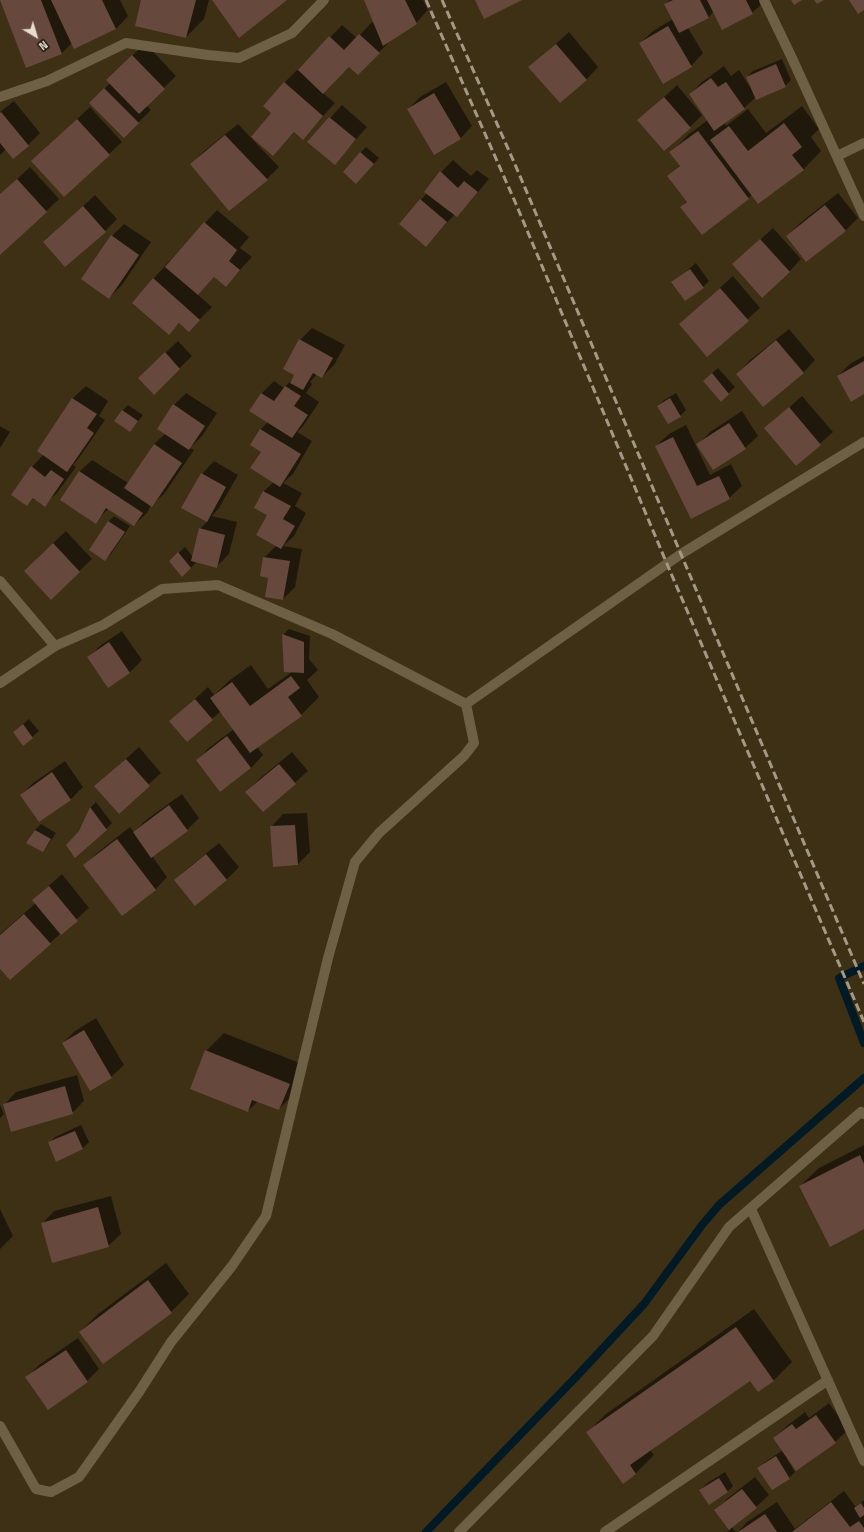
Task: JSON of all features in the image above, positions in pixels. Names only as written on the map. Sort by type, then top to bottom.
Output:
[{"type":"street","points":[[0,97],[47,81],[126,44],[239,58],[292,32],[324,0]]},
{"type":"street","points":[[764,0],[864,216]]},
{"type":"street","points":[[837,156],[864,142]]},
{"type":"street","points":[[466,704],[681,554],[864,442]]},
{"type":"street","points":[[0,580],[56,646]]},
{"type":"street","points":[[0,683],[56,646],[103,625],[162,589],[218,585],[332,634],[466,704]]},
{"type":"street","points":[[0,1426],[36,1489],[51,1492],[79,1477],[139,1392],[171,1342],[232,1266],[266,1216],[328,958],[355,862],[379,832],[464,756],[474,743],[466,704]]},
{"type":"street","points":[[459,1532],[653,1336],[729,1227],[861,1112],[864,1114]]},
{"type":"street","points":[[751,1209],[864,1462]]},
{"type":"street","points":[[605,1532],[828,1380]]},
{"type":"building","points":[[0,0],[41,0],[62,54],[26,68]]},
{"type":"building","points":[[51,0],[102,0],[116,29],[74,49]]},
{"type":"building","points":[[141,0],[196,0],[186,38],[135,26]]},
{"type":"building","points":[[212,0],[287,0],[239,38]]},
{"type":"building","points":[[364,0],[405,0],[417,24],[383,46]]},
{"type":"building","points":[[475,0],[522,0],[484,19]]},
{"type":"building","points":[[673,0],[700,0],[709,18],[679,33],[664,4]]},
{"type":"building","points":[[707,0],[746,0],[753,14],[722,30]]},
{"type":"building","points":[[791,0],[802,0],[794,5]]},
{"type":"building","points":[[814,0],[824,0],[817,4]]},
{"type":"building","points":[[849,0],[864,0],[864,10],[858,14]]},
{"type":"building","points":[[668,26],[692,67],[663,84],[639,43]]},
{"type":"building","points":[[359,34],[380,53],[358,75],[349,67],[323,94],[298,70],[329,36],[344,50]]},
{"type":"building","points":[[556,44],[587,80],[560,103],[528,67]]},
{"type":"building","points":[[132,55],[165,89],[139,114],[106,80]]},
{"type":"building","points":[[776,64],[786,87],[756,100],[746,77]]},
{"type":"building","points":[[711,78],[718,87],[726,82],[745,109],[714,131],[689,94]]},
{"type":"building","points":[[284,82],[323,116],[303,140],[294,132],[273,156],[251,137],[271,113],[263,106]]},
{"type":"building","points":[[104,88],[139,123],[124,138],[89,103]]},
{"type":"building","points":[[434,93],[461,139],[434,155],[407,109]]},
{"type":"building","points":[[664,97],[691,128],[664,151],[637,120]]},
{"type":"building","points":[[1,112],[29,146],[13,159],[0,143]]},
{"type":"building","points":[[329,117],[356,139],[335,165],[307,142]]},
{"type":"building","points":[[77,119],[110,155],[64,197],[31,161]]},
{"type":"building","points":[[784,123],[802,147],[792,155],[804,170],[758,204],[710,140],[729,126],[748,151]]},
{"type":"building","points":[[698,131],[749,199],[702,235],[680,207],[687,202],[667,176],[680,166],[669,152]]},
{"type":"building","points":[[225,135],[268,180],[229,211],[190,164]]},
{"type":"building","points":[[360,152],[374,164],[356,184],[343,172]]},
{"type":"building","points":[[440,171],[458,188],[464,181],[478,192],[457,217],[424,192]]},
{"type":"building","points":[[17,179],[47,212],[0,255],[0,194]]},
{"type":"building","points":[[420,199],[447,222],[426,247],[399,224]]},
{"type":"building","points":[[825,205],[846,231],[806,262],[786,236]]},
{"type":"building","points":[[83,206],[106,232],[65,267],[43,242]]},
{"type":"building","points":[[204,222],[237,250],[229,261],[240,270],[226,287],[214,277],[198,295],[165,267]]},
{"type":"building","points":[[111,235],[139,255],[109,299],[81,279]]},
{"type":"building","points":[[760,239],[790,272],[762,298],[732,264]]},
{"type":"building","points":[[690,269],[704,288],[685,301],[671,282]]},
{"type":"building","points":[[153,278],[200,320],[189,332],[179,323],[169,335],[132,303]]},
{"type":"building","points":[[720,288],[749,321],[707,357],[679,324]]},
{"type":"building","points":[[299,339],[333,358],[322,378],[313,373],[303,390],[290,383],[294,375],[283,369]]},
{"type":"building","points":[[776,340],[804,373],[763,407],[736,374]]},
{"type":"building","points":[[165,352],[180,369],[154,395],[138,378]]},
{"type":"building","points":[[864,361],[864,394],[851,402],[837,376]]},
{"type":"building","points":[[712,373],[729,394],[721,402],[703,381]]},
{"type":"building","points":[[285,386],[301,396],[294,406],[308,415],[292,438],[249,411],[261,393],[274,401]]},
{"type":"building","points":[[72,398],[97,414],[87,428],[94,433],[67,472],[37,451]]},
{"type":"building","points":[[670,398],[681,417],[668,424],[657,406]]},
{"type":"building","points":[[173,404],[205,426],[189,450],[157,429]]},
{"type":"building","points":[[789,407],[821,445],[796,466],[764,428]]},
{"type":"building","points":[[122,410],[138,421],[130,432],[114,421]]},
{"type":"building","points":[[729,423],[746,449],[713,470],[696,444]]},
{"type":"building","points":[[260,429],[301,454],[280,487],[250,468],[261,452],[250,445]]},
{"type":"building","points":[[673,437],[697,486],[719,476],[730,499],[691,519],[655,446]]},
{"type":"building","points":[[154,444],[182,463],[152,507],[124,488]]},
{"type":"building","points":[[31,466],[45,477],[51,470],[64,479],[45,507],[33,498],[27,506],[11,495]]},
{"type":"building","points":[[79,471],[143,513],[134,526],[106,508],[96,524],[60,500]]},
{"type":"building","points":[[201,473],[226,487],[207,522],[181,508]]},
{"type":"building","points":[[263,491],[291,506],[283,519],[295,526],[281,549],[256,535],[267,515],[254,508]]},
{"type":"building","points":[[108,521],[125,532],[105,561],[89,550]]},
{"type":"building","points":[[199,528],[225,535],[217,568],[191,561]]},
{"type":"building","points":[[53,543],[80,572],[51,600],[24,571]]},
{"type":"building","points":[[178,552],[191,568],[182,577],[169,561]]},
{"type":"building","points":[[263,557],[290,561],[283,600],[265,597],[268,578],[260,576]]},
{"type":"building","points":[[282,634],[304,642],[304,673],[284,672]]},
{"type":"building","points":[[109,642],[130,673],[108,688],[87,657]]},
{"type":"building","points":[[291,676],[300,688],[288,697],[302,716],[250,753],[210,698],[232,682],[250,706]]},
{"type":"building","points":[[195,699],[213,720],[187,742],[169,721]]},
{"type":"building","points":[[23,724],[33,738],[23,746],[13,732]]},
{"type":"building","points":[[227,736],[251,768],[220,792],[196,760]]},
{"type":"building","points":[[126,759],[150,786],[119,814],[94,786]]},
{"type":"building","points":[[279,764],[296,784],[263,812],[245,792]]},
{"type":"building","points":[[52,772],[71,800],[39,822],[20,795]]},
{"type":"building","points":[[169,805],[188,831],[151,858],[133,832]]},
{"type":"building","points":[[90,807],[107,830],[75,858],[66,845],[79,831]]},
{"type":"building","points":[[295,825],[298,865],[273,867],[270,826]]},
{"type":"building","points":[[35,830],[51,839],[43,852],[26,843]]},
{"type":"building","points":[[117,839],[156,890],[122,916],[83,865]]},
{"type":"building","points":[[206,854],[227,880],[195,906],[174,880]]},
{"type":"building","points":[[49,886],[78,921],[61,935],[32,900]]},
{"type":"building","points":[[24,914],[51,944],[10,980],[0,969],[0,935]]},
{"type":"building","points":[[84,1030],[112,1078],[90,1091],[62,1043]]},
{"type":"building","points":[[205,1050],[290,1084],[279,1110],[252,1100],[248,1112],[190,1089]]},
{"type":"building","points":[[65,1086],[73,1114],[11,1132],[3,1104]]},
{"type":"building","points":[[75,1131],[83,1149],[56,1162],[48,1142]]},
{"type":"building","points":[[860,1155],[864,1164],[864,1229],[830,1247],[799,1186]]},
{"type":"building","points":[[98,1207],[109,1247],[52,1263],[41,1223]]},
{"type":"building","points":[[148,1280],[172,1313],[103,1364],[79,1332]]},
{"type":"building","points":[[736,1327],[774,1381],[758,1392],[750,1381],[630,1465],[636,1474],[623,1484],[586,1432]]},
{"type":"building","points":[[66,1350],[88,1382],[48,1410],[25,1377]]},
{"type":"building","points":[[816,1415],[836,1443],[796,1471],[773,1438],[792,1424],[796,1429]]},
{"type":"building","points":[[776,1456],[790,1479],[772,1490],[757,1468]]},
{"type":"building","points":[[719,1478],[728,1492],[709,1505],[699,1490]]},
{"type":"building","points":[[742,1489],[757,1508],[729,1530],[714,1510]]},
{"type":"building","points":[[831,1502],[850,1527],[859,1521],[864,1528],[864,1532],[792,1532]]},
{"type":"building","points":[[861,1503],[864,1508],[864,1515],[860,1518],[854,1508]]},
{"type":"building","points":[[765,1514],[777,1532],[738,1532]]},
{"type":"waterway","points":[[864,966],[839,978],[864,1043]]},
{"type":"waterway","points":[[426,1532],[577,1376],[644,1304],[702,1225],[719,1205],[864,1078]]},
{"type":"railway","points":[[426,0],[516,204],[667,564],[864,1022]]},
{"type":"railway","points":[[442,0],[514,162],[864,984]]}]
